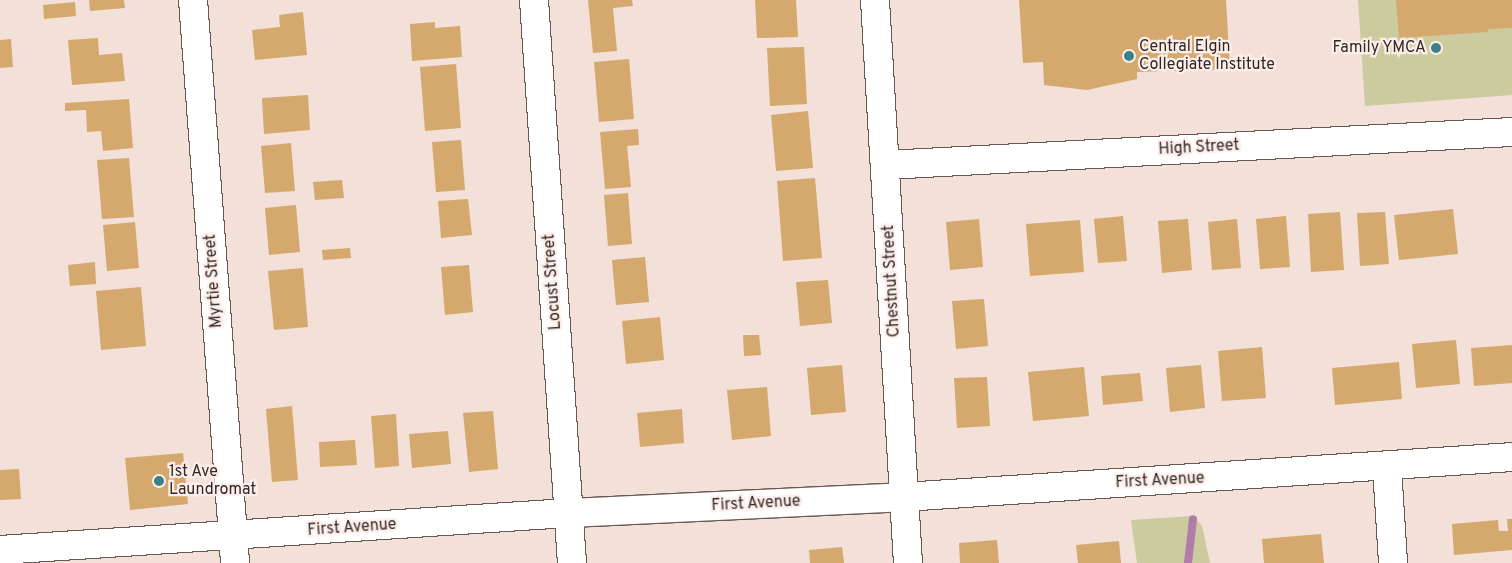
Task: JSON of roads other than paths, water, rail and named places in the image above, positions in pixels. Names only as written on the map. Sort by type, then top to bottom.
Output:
[{"type":"street","name":"Myrtie Street","points":[[194,0],[234,563]]},
{"type":"street","name":"Locust Street","points":[[534,0],[572,563]]},
{"type":"street","name":"Chestnut Street","points":[[875,0],[908,563]]},
{"type":"street","name":"High Street","points":[[886,165],[1512,132]]},
{"type":"street","name":"First Avenue","points":[[0,550],[568,513],[904,497],[1387,467],[1512,457]]},
{"type":"street","points":[[1387,467],[1393,563]]},
{"type":"waterway","points":[[1188,563],[1193,519]]},
{"type":"place","name":"Family YMCA","points":[[1436,48]]},
{"type":"place","name":"Central Elgin Collegiate Institute","points":[[1129,56]]},
{"type":"place","name":"1st Ave Laundromat","points":[[159,481]]}]
